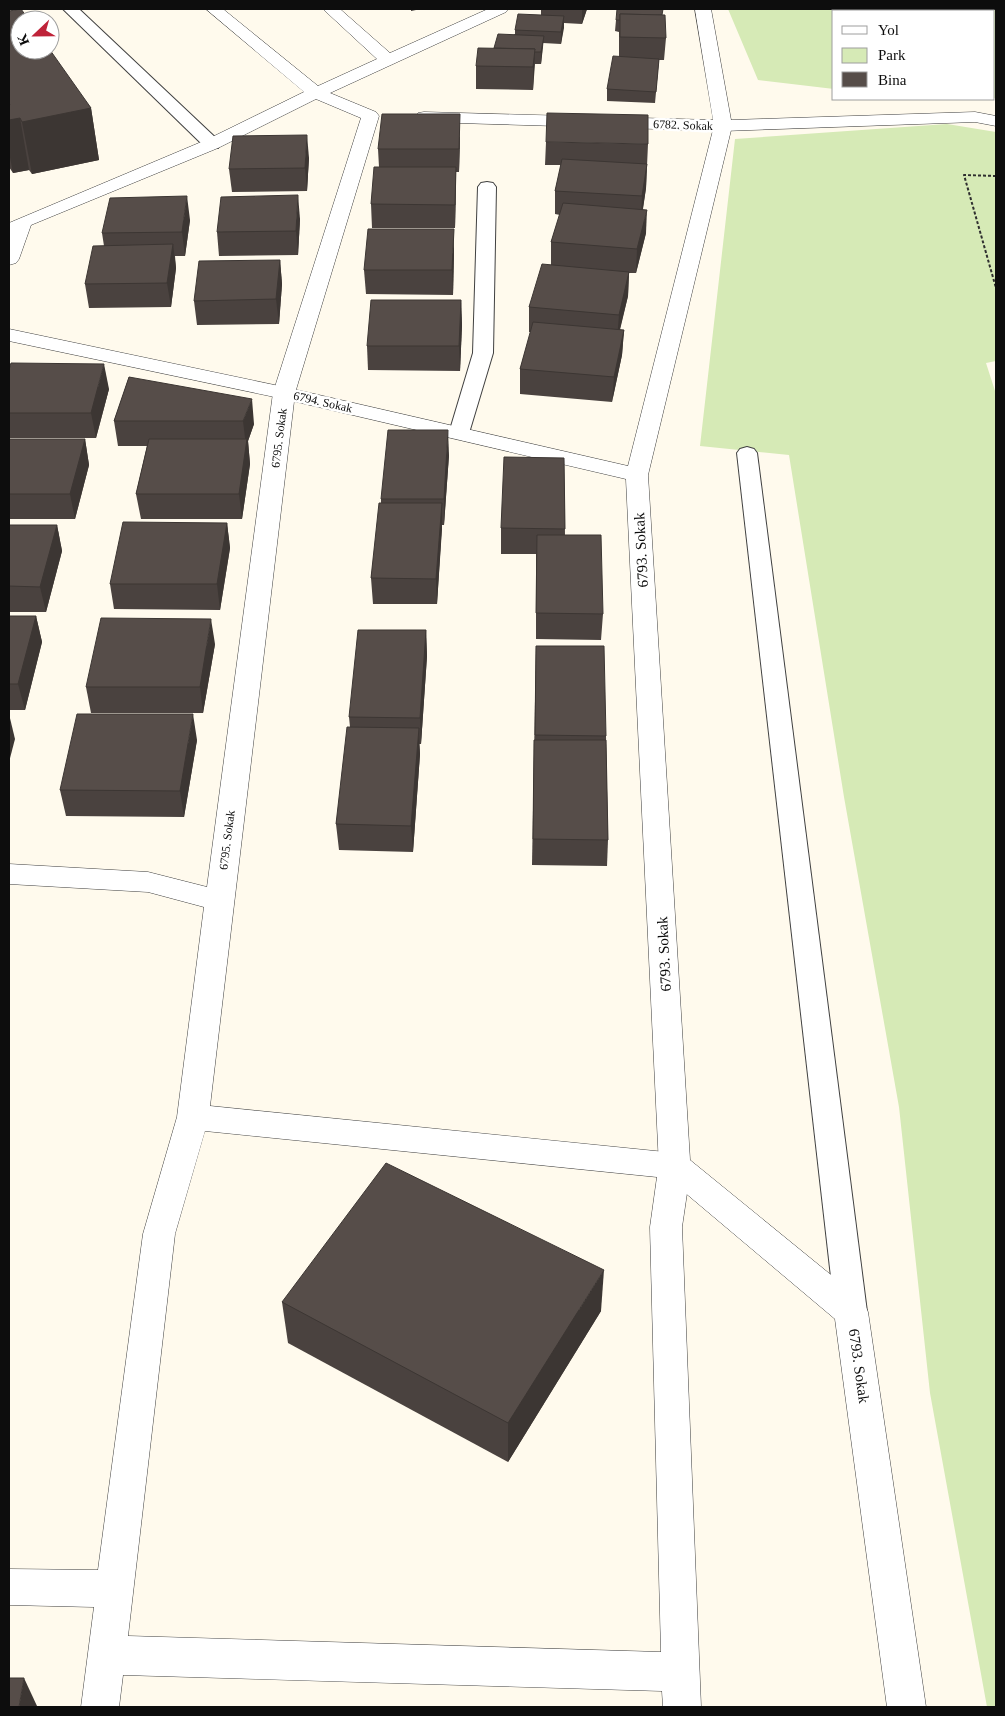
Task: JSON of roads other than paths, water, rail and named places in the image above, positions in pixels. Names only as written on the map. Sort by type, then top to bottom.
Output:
[{"type":"street","points":[[214,9],[316,93],[387,116]]},
{"type":"street","points":[[331,9],[388,60]]},
{"type":"street","points":[[9,259],[16,226],[212,144],[316,93],[500,9]]},
{"type":"street","points":[[703,9],[723,126]]},
{"type":"street","name":"6782. Sokak","points":[[387,116],[723,126],[975,117],[996,121]]},
{"type":"street","name":"6795. Sokak","points":[[100,1707],[158,1234],[193,1117],[284,393],[387,116]]},
{"type":"street","name":"6793. Sokak","points":[[723,126],[637,474],[676,1166],[851,1312],[907,1707]]},
{"type":"street","name":"6794. Sokak","points":[[9,335],[284,393],[637,474]]},
{"type":"street","points":[[9,874],[148,882],[219,901]]},
{"type":"street","points":[[106,1655],[682,1690],[666,1227],[676,1166],[193,1117]]},
{"type":"street","points":[[9,1587],[115,1589]]},
{"type":"lane","points":[[71,9],[212,144]]},
{"type":"lane","points":[[458,433],[483,353],[487,187]]},
{"type":"lane","points":[[747,453],[851,1312]]}]
